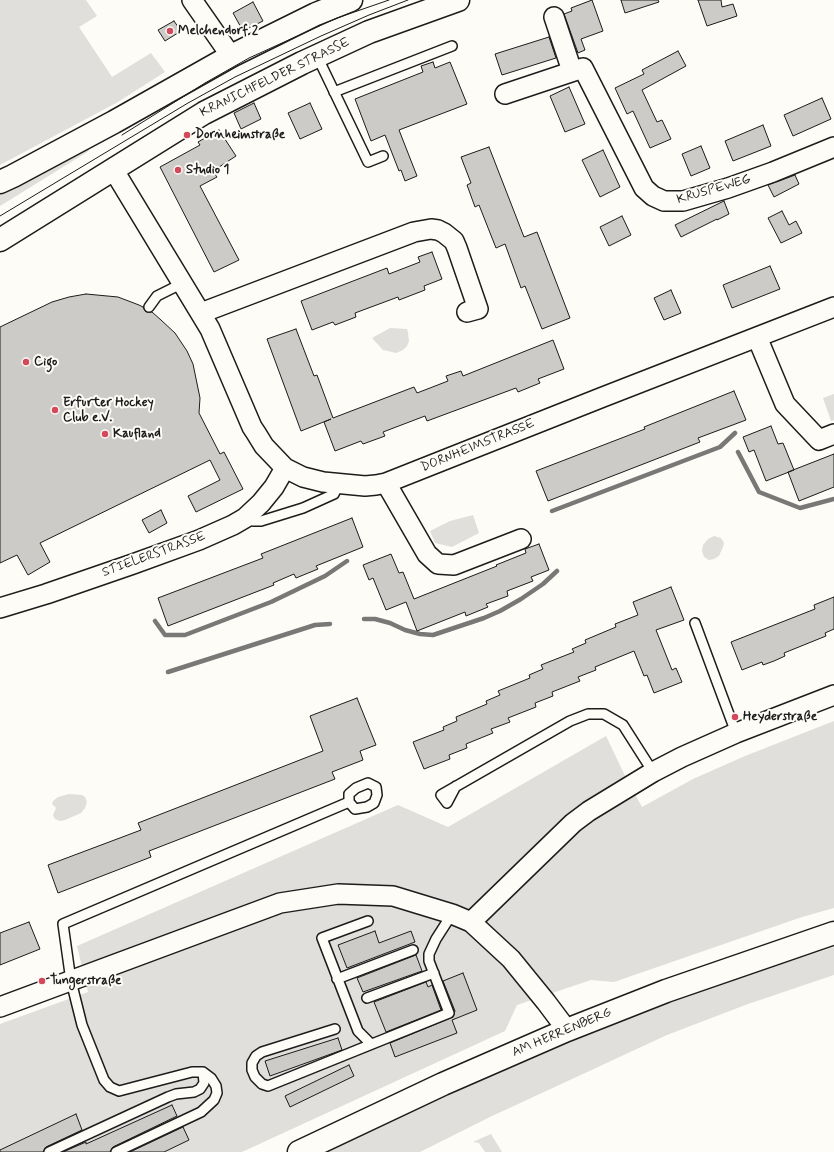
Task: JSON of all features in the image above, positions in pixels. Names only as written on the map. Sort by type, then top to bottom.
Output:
[{"type":"main road","points":[[0,182],[114,122],[231,56],[316,14],[351,0]]},
{"type":"main road","name":"KRANICHFELDER STRASSE","points":[[0,240],[204,113],[317,56],[369,32],[458,0]]},
{"type":"main road","name":"AM HERRENBERG","points":[[299,1152],[443,1084],[567,1030],[666,991],[834,934]]},
{"type":"street","points":[[192,0],[231,56]]},
{"type":"street","points":[[505,94],[572,71],[554,17]]},
{"type":"street","name":"KRUSPEWEG","points":[[572,71],[583,68],[644,188],[653,196],[664,201],[683,201],[728,188],[773,172],[834,147]]},
{"type":"street","name":"DORNHEIMSTRASSE","points":[[114,168],[210,329],[252,427],[264,446],[285,468],[303,477],[339,484],[371,486],[386,482],[834,307]]},
{"type":"street","points":[[201,313],[414,232],[430,229],[444,232],[457,248],[478,308],[467,312]]},
{"type":"street","points":[[757,337],[785,404],[826,437]]},
{"type":"street","name":"STIELERSTRASSE","points":[[0,608],[53,592],[154,556],[216,532],[245,518],[255,510],[267,495],[285,468]]},
{"type":"street","points":[[386,482],[426,554],[438,564],[454,565],[521,540]]},
{"type":"street","points":[[471,922],[573,823],[589,811],[653,772],[682,757],[736,733],[834,695]]},
{"type":"street","points":[[0,1007],[280,903],[338,894],[393,896],[452,914],[471,922],[511,959],[567,1030]]},
{"type":"lane","points":[[334,92],[452,46]]},
{"type":"lane","points":[[317,56],[368,162],[384,156]]},
{"type":"lane","points":[[149,307],[157,296],[183,283]]},
{"type":"lane","points":[[245,518],[253,521],[261,521],[303,508],[334,494],[339,484]]},
{"type":"lane","points":[[695,623],[736,733]]},
{"type":"lane","points":[[456,786],[570,720],[588,714],[604,714],[623,724],[653,772]]},
{"type":"lane","points":[[116,1152],[202,1112],[214,1100],[217,1093],[216,1086],[211,1078],[202,1072],[192,1072],[119,1091],[110,1087],[104,1080],[82,1025],[71,981],[63,924],[349,802]]},
{"type":"lane","points":[[335,1029],[262,1052],[256,1056],[252,1063],[252,1070],[255,1077],[262,1084],[268,1086],[449,1013],[429,961],[429,954],[436,939],[452,914]]},
{"type":"lane","points":[[368,921],[322,938],[358,1031],[371,1044]]},
{"type":"lane","points":[[337,979],[413,950]]},
{"type":"lane","points":[[367,998],[434,973]]},
{"type":"lane","points":[[49,1152],[168,1097],[176,1094],[194,1092],[200,1089],[204,1083],[202,1072]]},
{"type":"shaded area","points":[[0,0],[86,0],[97,16],[79,27],[112,77],[151,53],[165,72],[118,102],[0,165]]},
{"type":"shaded area","points":[[88,149],[89,151],[0,206],[0,193],[17,187]]},
{"type":"shaded area","points":[[390,328],[407,329],[408,333],[409,341],[407,346],[403,350],[396,353],[383,350],[372,338]]},
{"type":"shaded area","points":[[834,394],[834,420],[831,421],[823,398]]},
{"type":"shaded area","points":[[473,515],[479,533],[452,547],[435,543],[430,531],[450,521]]},
{"type":"shaded area","points":[[714,536],[721,538],[724,543],[719,556],[709,560],[704,557],[702,551],[703,545],[708,539]]},
{"type":"shaded area","points":[[834,721],[834,908],[802,917],[614,982],[591,980],[517,1005],[505,1031],[242,1152],[0,1152],[0,1024],[88,992],[77,946],[398,805],[448,827],[606,736],[642,807],[693,779],[745,756]]},
{"type":"shaded area","points":[[69,794],[82,795],[85,797],[87,802],[85,808],[81,813],[65,820],[60,821],[55,819],[53,815],[56,808],[52,804],[53,801],[58,797]]},
{"type":"shaded area","points":[[834,947],[834,975],[748,1004],[667,1035],[490,1117],[420,1152],[323,1152],[499,1070],[649,1010],[742,977]]},
{"type":"shaded area","points":[[491,1134],[502,1152],[485,1152],[479,1143],[473,1142]]},
{"type":"building","points":[[592,0],[603,31],[581,39],[585,50],[578,53],[564,14],[572,11],[571,8]]},
{"type":"building","points":[[621,0],[658,0],[659,2],[625,13]]},
{"type":"building","points":[[698,0],[721,0],[722,7],[733,4],[737,16],[707,26]]},
{"type":"building","points":[[253,2],[263,21],[243,31],[233,13]]},
{"type":"building","name":"Melchendorf 2","points":[[174,21],[181,31],[165,41],[158,30]]},
{"type":"building","points":[[549,37],[556,58],[502,75],[495,54]]},
{"type":"building","points":[[678,51],[686,66],[642,90],[657,122],[662,120],[671,139],[650,148],[633,111],[627,114],[615,88],[644,74],[642,70]]},
{"type":"building","points":[[433,62],[435,68],[450,62],[467,104],[399,130],[417,176],[405,181],[401,170],[399,171],[385,135],[371,141],[355,99],[423,72],[421,66]]},
{"type":"building","points":[[569,87],[585,124],[565,132],[550,96]]},
{"type":"building","points":[[822,98],[831,119],[793,136],[784,115]]},
{"type":"building","points":[[254,103],[261,119],[241,129],[234,113]]},
{"type":"building","points":[[310,103],[322,129],[300,139],[288,113]]},
{"type":"building","points":[[763,125],[771,146],[733,161],[725,141]]},
{"type":"building","points":[[219,130],[236,156],[213,171],[217,177],[200,186],[239,260],[214,272],[160,167],[200,145],[198,142]]},
{"type":"building","points":[[701,146],[710,168],[691,176],[682,154]]},
{"type":"building","points":[[489,147],[524,237],[537,232],[570,318],[542,329],[525,286],[521,288],[505,244],[496,248],[479,205],[475,207],[467,185],[471,183],[461,157]]},
{"type":"building","points":[[603,150],[620,187],[600,197],[582,160]]},
{"type":"building","points":[[795,175],[799,184],[774,197],[768,185]]},
{"type":"building","points":[[724,201],[729,214],[681,237],[675,225]]},
{"type":"building","points":[[782,211],[789,225],[796,221],[802,233],[781,243],[768,218]]},
{"type":"building","points":[[622,216],[631,235],[609,246],[600,227]]},
{"type":"building","points":[[432,252],[442,279],[424,286],[425,290],[399,300],[398,297],[355,313],[356,317],[335,325],[333,322],[312,330],[301,301],[387,268],[389,274],[420,262],[418,257]]},
{"type":"building","points":[[770,266],[780,289],[732,308],[723,285]]},
{"type":"building","points":[[671,290],[681,313],[664,320],[654,298]]},
{"type":"building","name":"Kaufland","points":[[86,294],[118,297],[139,305],[143,307],[146,312],[152,312],[175,333],[187,351],[193,364],[200,398],[199,413],[220,454],[224,452],[243,489],[196,512],[188,496],[220,480],[210,460],[40,543],[50,562],[28,575],[17,555],[0,563],[0,327],[52,302]]},
{"type":"building","points":[[296,329],[314,376],[317,375],[333,418],[414,387],[417,393],[448,381],[446,376],[461,371],[463,376],[553,340],[564,369],[538,379],[540,383],[518,392],[516,388],[427,421],[425,416],[383,432],[385,436],[363,444],[361,441],[335,451],[324,422],[331,419],[301,431],[267,339]]},
{"type":"building","points":[[734,391],[746,420],[698,438],[700,442],[548,501],[536,471],[645,429],[644,427]]},
{"type":"building","points":[[771,426],[778,444],[783,443],[794,470],[766,481],[754,450],[749,452],[743,437]]},
{"type":"building","points":[[834,454],[834,487],[799,501],[788,472]]},
{"type":"building","points":[[161,510],[167,523],[149,533],[142,520]]},
{"type":"building","points":[[352,518],[363,547],[316,566],[318,569],[296,578],[294,574],[273,583],[274,585],[168,626],[158,598],[263,558],[261,554]]},
{"type":"building","points":[[539,544],[549,570],[531,577],[533,581],[507,591],[508,596],[486,604],[488,607],[466,616],[465,612],[417,631],[406,602],[386,610],[373,578],[369,580],[363,565],[391,554],[399,573],[403,572],[414,599],[497,566],[496,565],[526,553],[525,549]]},
{"type":"building","points":[[671,587],[684,620],[656,630],[672,670],[676,668],[682,682],[654,693],[647,675],[644,676],[634,651],[595,667],[596,670],[578,677],[580,681],[552,692],[553,696],[535,703],[536,707],[508,718],[510,722],[491,729],[493,733],[466,744],[467,748],[449,755],[450,759],[424,769],[413,742],[444,730],[443,727],[457,721],[456,717],[487,704],[486,701],[500,695],[498,691],[530,678],[529,675],[543,669],[541,665],[574,652],[572,649],[586,643],[585,640],[616,627],[615,624],[638,615],[633,602]]},
{"type":"building","points":[[834,597],[834,629],[825,633],[826,636],[784,653],[785,656],[774,661],[763,665],[762,662],[742,670],[731,642],[815,609],[814,605]]},
{"type":"building","points":[[357,698],[376,745],[360,751],[363,760],[332,772],[335,779],[149,851],[151,857],[58,893],[48,865],[141,830],[138,823],[323,751],[310,716]]},
{"type":"building","points":[[29,922],[40,949],[0,965],[0,933]]},
{"type":"building","points":[[375,931],[379,943],[411,931],[415,942],[347,968],[338,945]]},
{"type":"building","points":[[416,955],[422,971],[363,992],[357,978]]},
{"type":"building","points":[[463,973],[477,1010],[452,1020],[457,1033],[395,1057],[390,1043],[453,1017],[455,1011],[443,981]]},
{"type":"building","points":[[426,982],[428,987],[432,985],[441,1010],[386,1032],[374,1002]]},
{"type":"building","points":[[338,1038],[342,1050],[270,1076],[265,1061]]},
{"type":"building","points":[[349,1065],[354,1076],[290,1107],[285,1096]]},
{"type":"building","points":[[172,1105],[177,1116],[113,1147],[110,1152],[63,1152],[86,1142],[86,1144]]},
{"type":"building","points":[[76,1114],[82,1130],[46,1147],[43,1152],[0,1152],[0,1150]]},
{"type":"building","points":[[183,1127],[189,1140],[164,1152],[130,1152]]},
{"type":"waterway","points":[[552,511],[720,447],[735,433]]},
{"type":"waterway","points":[[738,452],[759,492],[800,508],[834,499]]},
{"type":"waterway","points":[[155,621],[165,635],[185,635],[271,602],[325,576],[347,561]]},
{"type":"waterway","points":[[364,619],[375,619],[390,623],[405,630],[420,634],[433,635],[500,611],[543,584],[557,571]]},
{"type":"waterway","points":[[168,672],[315,625],[330,624]]},
{"type":"tram line","points":[[122,135],[205,83],[249,58],[337,18],[389,0]]},
{"type":"tram line","points":[[0,216],[188,103],[235,77],[321,36],[408,0]]},
{"type":"place","name":"Melchendorf 2","points":[[170,31]]},
{"type":"place","name":"Dornheimstraße","points":[[187,135]]},
{"type":"place","name":"Studio 1","points":[[178,170]]},
{"type":"place","name":"Cigo","points":[[26,362]]},
{"type":"place","name":"Erfurter Hockey Club e.V.","points":[[55,410]]},
{"type":"place","name":"Kaufland","points":[[105,434]]},
{"type":"place","name":"Heyderstraße","points":[[735,717]]},
{"type":"place","name":"Tungerstraße","points":[[42,981]]}]
